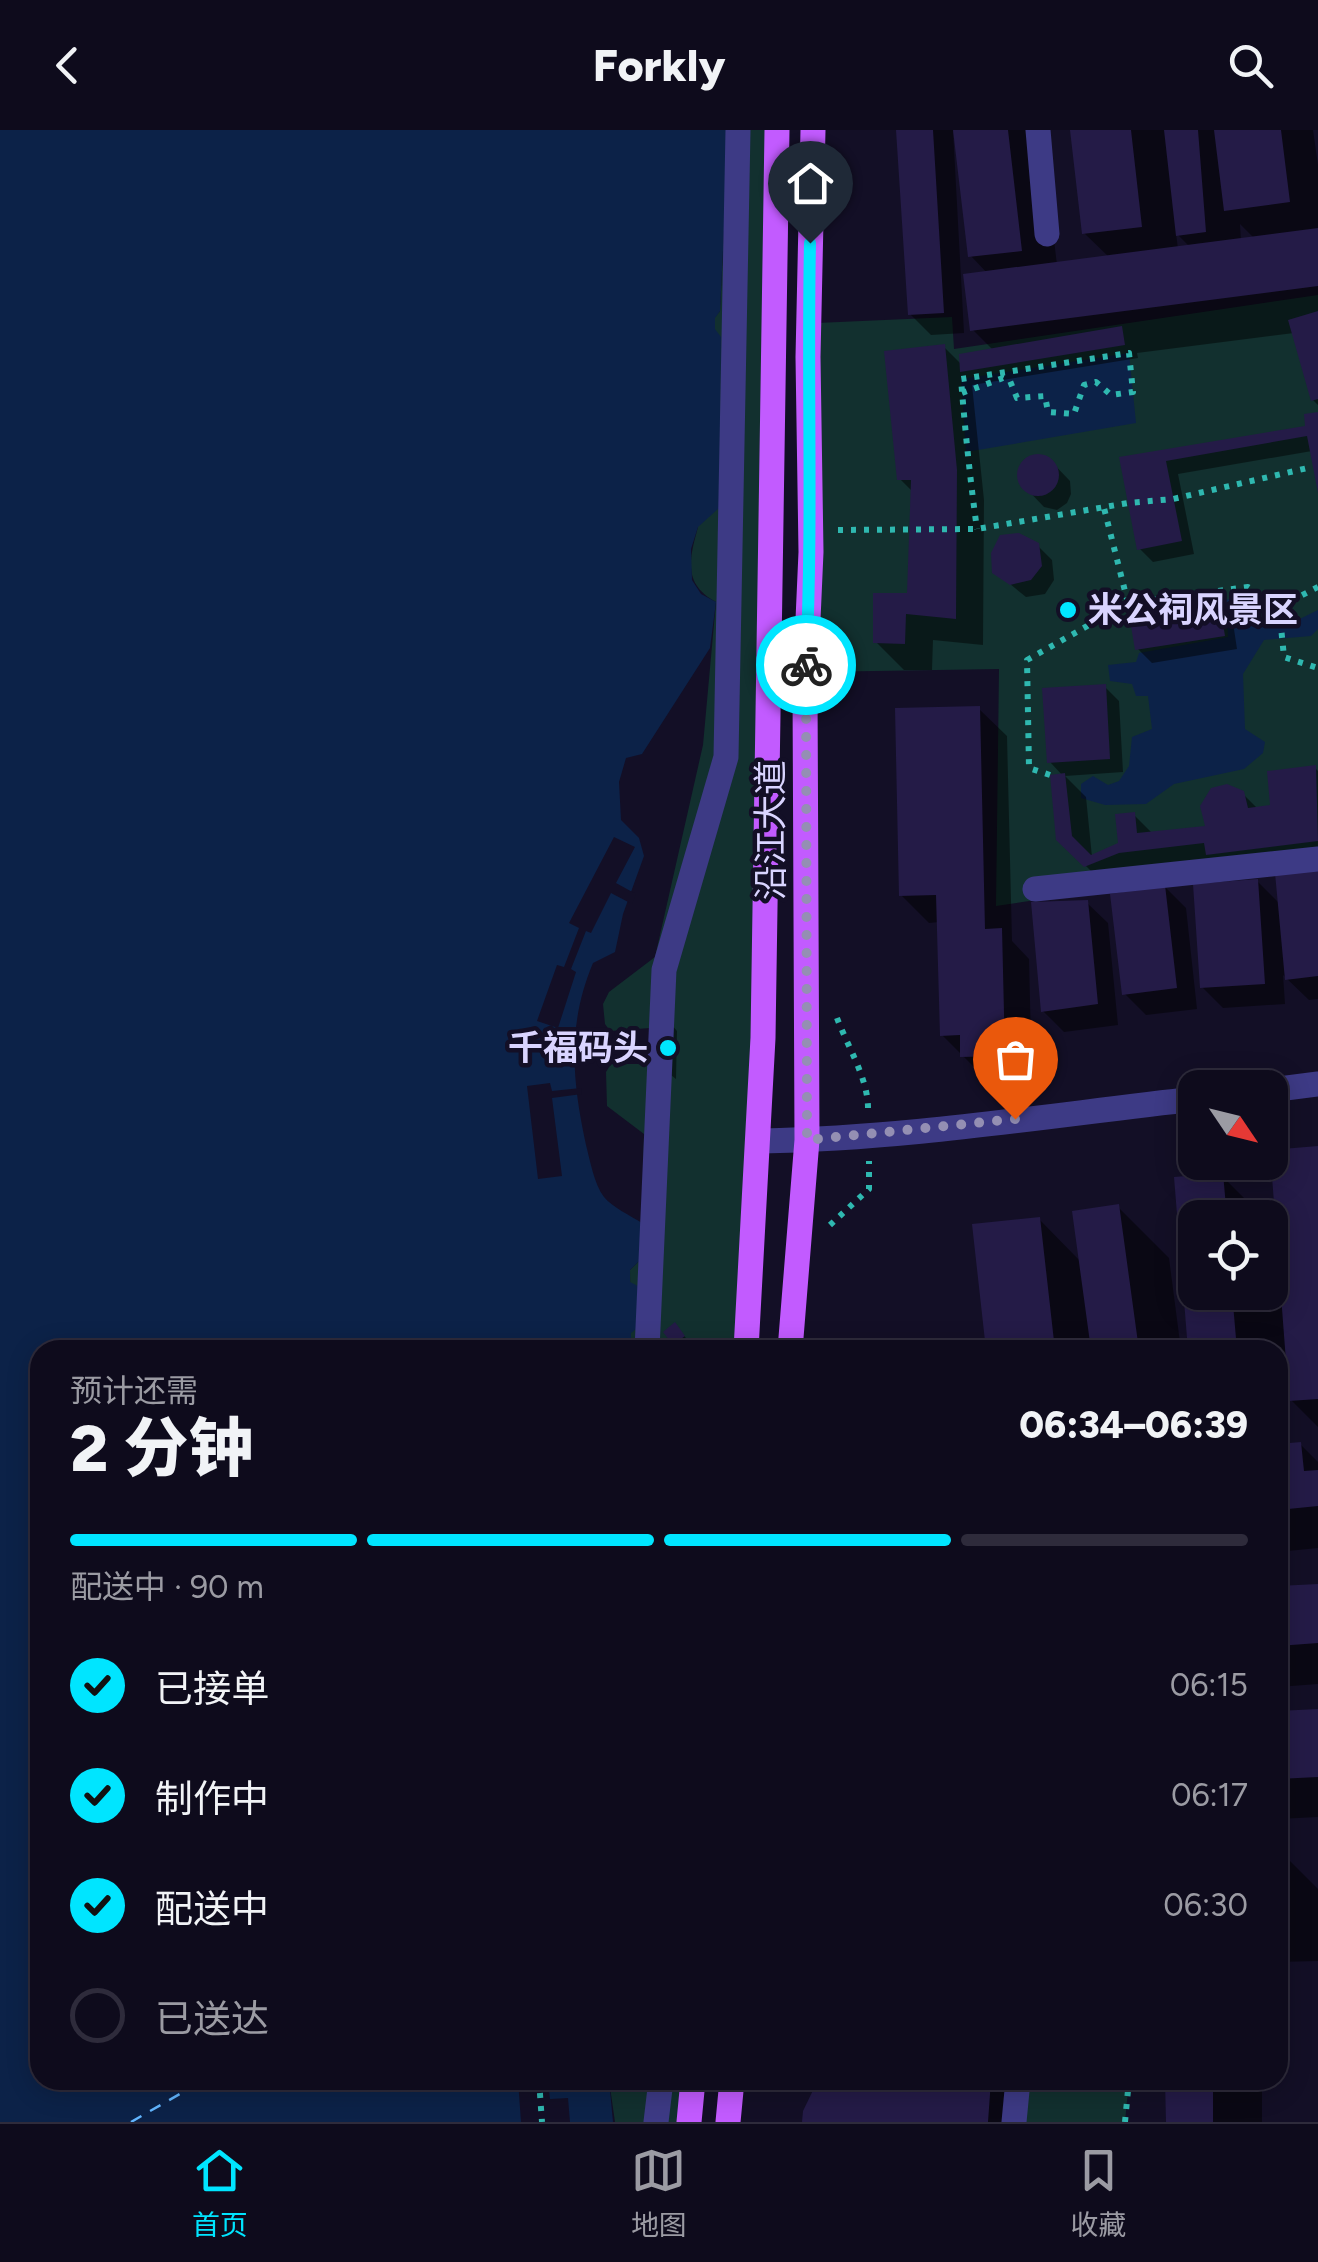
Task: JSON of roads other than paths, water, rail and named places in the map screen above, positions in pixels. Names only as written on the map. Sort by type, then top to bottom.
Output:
[{"type":"main road","name":"沿江大道","points":[[747,1340],[759,1141],[777,130]]},
{"type":"main road","name":"沿江大道","points":[[791,1340],[807,1140],[805,687],[811,552],[808,356],[812,130]]},
{"type":"main road","points":[[689,2122],[692,2090]]},
{"type":"main road","points":[[728,2122],[731,2090]]},
{"type":"street","points":[[647,1340],[664,970],[726,757],[738,130]]},
{"type":"street","points":[[1038,130],[1047,234]]},
{"type":"street","points":[[1034,888],[1318,859]]},
{"type":"street","points":[[1288,1088],[1318,1084]]},
{"type":"street","points":[[759,1141],[869,1134],[1178,1100]]},
{"type":"street","points":[[656,2122],[661,2090]]},
{"type":"street","points":[[1014,2122],[1017,2090]]},
{"type":"water","points":[[0,130],[729,130],[720,311],[715,318],[715,329],[721,337],[719,508],[698,527],[691,549],[692,580],[701,594],[716,602],[710,648],[642,754],[626,758],[619,782],[621,820],[639,838],[644,856],[623,914],[615,952],[593,963],[576,1031],[575,1075],[595,1179],[607,1201],[642,1223],[641,1259],[630,1270],[630,1282],[642,1288],[640,1326],[631,1333],[631,1340],[30,1340],[30,2090],[610,2090],[613,2122],[0,2122]]},
{"type":"water","points":[[1129,353],[1136,423],[966,452],[961,379]]},
{"type":"water","points":[[1246,594],[1246,616],[1265,625],[1282,625],[1318,610],[1318,629],[1311,636],[1264,640],[1243,674],[1245,729],[1265,742],[1263,753],[1244,769],[1174,784],[1146,804],[1105,805],[1081,798],[1081,784],[1093,776],[1108,785],[1119,781],[1129,766],[1132,737],[1152,729],[1148,696],[1136,696],[1132,684],[1110,681],[1108,665],[1136,662],[1139,653],[1228,637],[1226,600]]},
{"type":"place","name":"米公祠风景区","points":[[1068,610]]},
{"type":"place","name":"千福码头","points":[[668,1048]]}]
